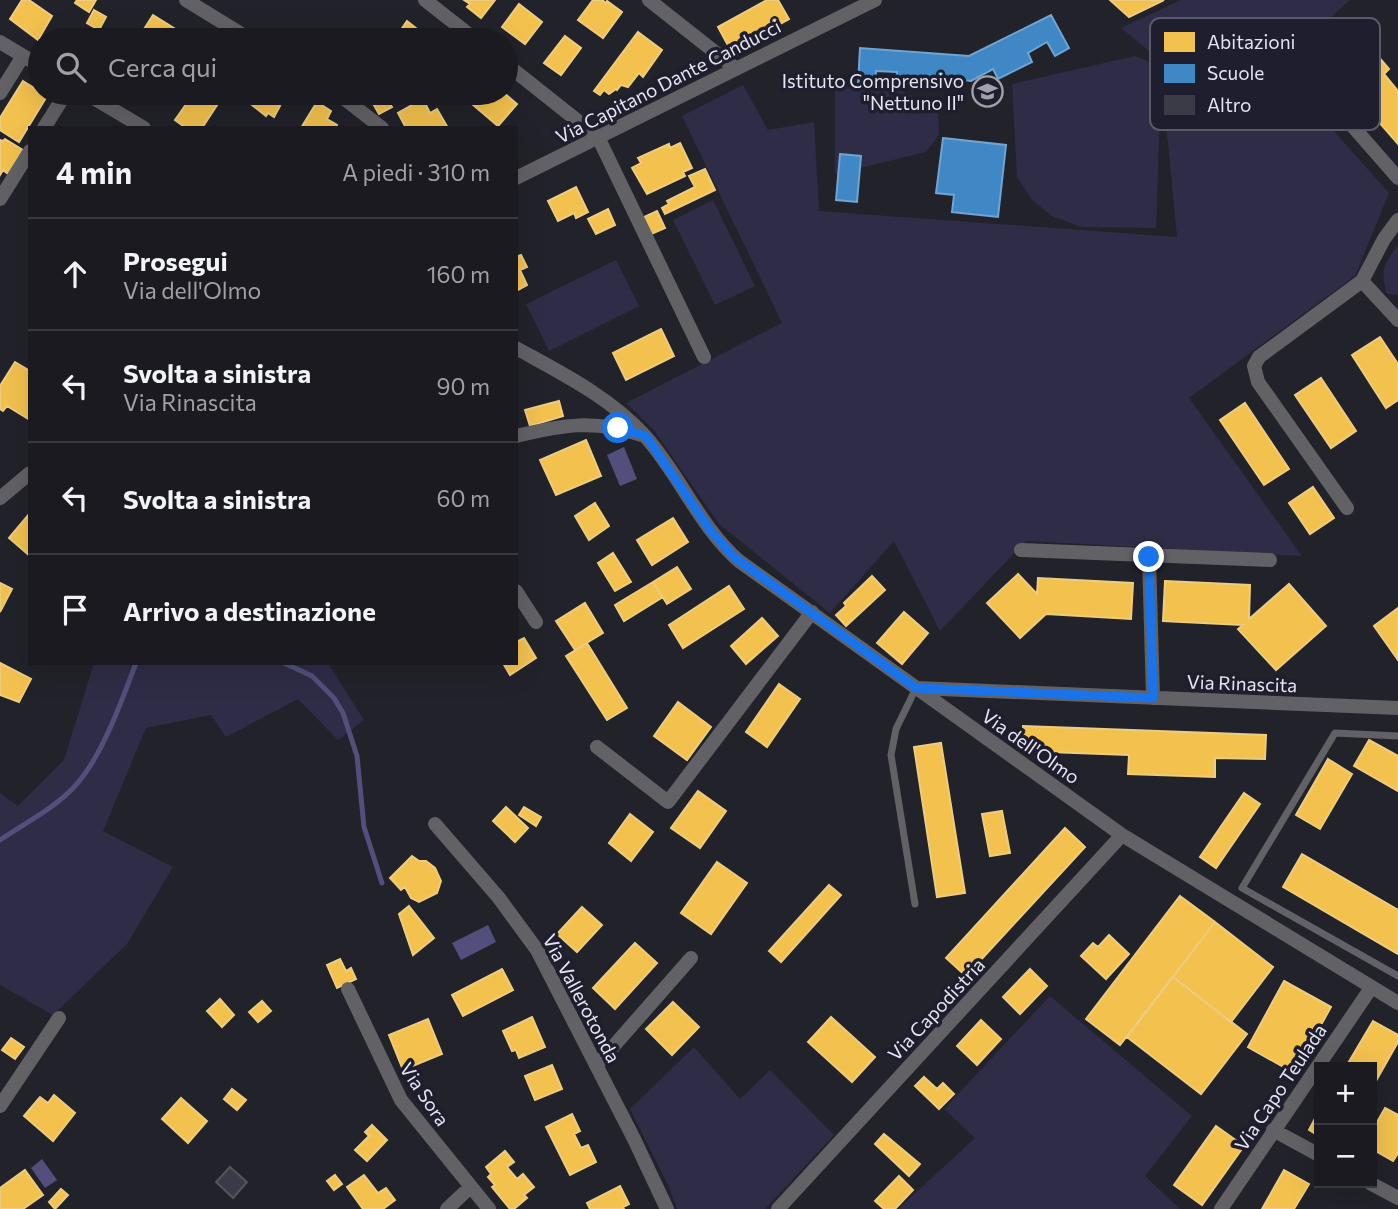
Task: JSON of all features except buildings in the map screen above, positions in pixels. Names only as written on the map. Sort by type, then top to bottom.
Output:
[{"type":"street","points":[[186,0],[232,28]]},
{"type":"street","points":[[425,0],[460,28]]},
{"type":"street","points":[[649,0],[736,68]]},
{"type":"street","name":"Via Capitano Dante Canducci","points":[[518,177],[875,0]]},
{"type":"street","points":[[0,42],[28,59]]},
{"type":"street","points":[[0,93],[23,56]]},
{"type":"street","points":[[518,74],[597,137],[704,356]]},
{"type":"street","points":[[45,126],[58,105]]},
{"type":"street","points":[[105,105],[141,126]]},
{"type":"street","points":[[352,105],[379,126]]},
{"type":"street","points":[[1356,130],[1398,178]]},
{"type":"street","points":[[0,199],[28,154]]},
{"type":"street","points":[[1347,508],[1258,382],[1254,366],[1259,356],[1362,281],[1384,239],[1398,220]]},
{"type":"street","points":[[1362,281],[1398,320]]},
{"type":"street","name":"Via dell'Olmo","points":[[518,349],[603,399],[646,436],[723,546],[739,561],[1122,835],[1398,1003]]},
{"type":"street","points":[[518,436],[563,426],[590,424],[609,425],[646,436]]},
{"type":"street","points":[[0,499],[28,475]]},
{"type":"street","points":[[1021,550],[1270,560]]},
{"type":"street","points":[[1149,557],[1153,698]]},
{"type":"street","points":[[518,595],[536,622]]},
{"type":"street","points":[[597,747],[668,802],[812,612]]},
{"type":"street","name":"Via Rinascita","points":[[916,688],[1398,708]]},
{"type":"street","name":"Via Vallerotonda","points":[[435,824],[493,890],[543,961],[667,1209]]},
{"type":"street","name":"Via Capodistria","points":[[778,1209],[1122,835]]},
{"type":"street","points":[[597,1065],[691,958]]},
{"type":"street","name":"Via Capo Teulada","points":[[1227,1207],[1273,1130],[1371,988]]},
{"type":"street","name":"Via Sora","points":[[348,989],[401,1100],[489,1209]]},
{"type":"street","points":[[0,1106],[59,1018]]},
{"type":"street","points":[[1273,1130],[1314,1152]]},
{"type":"street","points":[[1377,1187],[1398,1198]]},
{"type":"street","points":[[447,1209],[465,1192]]},
{"type":"lane","points":[[915,904],[891,755],[896,729],[916,688]]},
{"type":"lane","points":[[1398,736],[1335,733],[1242,888],[1398,976]]},
{"type":"shaded area","points":[[1181,0],[1350,0],[1330,18],[1150,18],[1150,52],[1121,28]]},
{"type":"shaded area","points":[[1135,56],[1150,64],[1150,130],[1159,130],[1156,228],[1081,227],[1052,216],[1032,200],[1017,177],[1012,84]]},
{"type":"shaded area","points":[[835,84],[897,88],[938,109],[939,135],[926,152],[835,174]]},
{"type":"shaded area","points":[[743,85],[768,130],[814,122],[819,211],[1177,237],[1167,130],[1333,130],[1389,193],[1355,276],[1189,398],[1302,556],[1026,541],[940,631],[894,541],[830,613],[719,524],[653,429],[626,403],[782,323],[682,116]]},
{"type":"shaded area","points":[[713,200],[755,286],[715,305],[673,220]]},
{"type":"shaded area","points":[[1398,245],[1398,295],[1387,294],[1385,268]]},
{"type":"shaded area","points":[[616,260],[639,306],[549,351],[526,304]]},
{"type":"shaded area","points":[[624,447],[637,479],[620,486],[607,455]]},
{"type":"shaded area","points":[[93,665],[329,665],[364,720],[338,740],[298,699],[226,737],[211,715],[146,728],[103,831],[173,867],[127,944],[53,1015],[0,985],[0,793],[18,806],[64,760]]},
{"type":"shaded area","points":[[488,925],[496,942],[461,960],[452,943]]},
{"type":"shaded area","points":[[1050,996],[1192,1116],[1145,1176],[1180,1209],[898,1209],[975,1138],[944,1109]]},
{"type":"shaded area","points":[[694,1047],[740,1099],[770,1070],[834,1135],[765,1209],[677,1209],[630,1109]]},
{"type":"shaded area","points":[[42,1159],[57,1180],[45,1188],[31,1168]]},
{"type":"waterway","points":[[0,840],[58,801],[85,774],[110,728],[135,665]]},
{"type":"waterway","points":[[288,665],[312,676],[334,698],[343,713],[357,756],[364,827],[382,883]]},
{"type":"place","name":"Istituto Comprensivo \"Nettuno II\"","points":[[987,91]]},
{"type":"route","points":[[618,428],[646,436],[710,530],[734,557],[916,688],[1153,698],[1149,557]]}]
